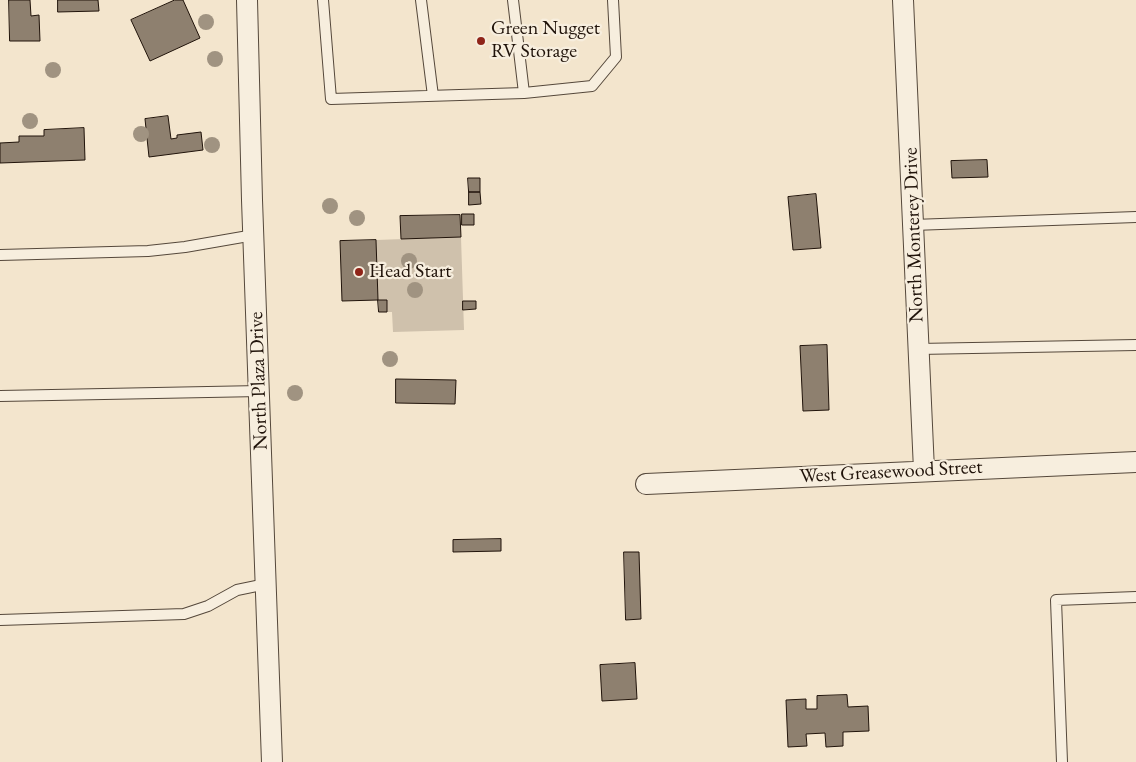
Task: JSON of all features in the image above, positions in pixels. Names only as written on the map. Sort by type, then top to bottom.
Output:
[{"type":"street","name":"North Plaza Drive","points":[[247,0],[272,762]]},
{"type":"street","name":"North Monterey Drive","points":[[903,0],[924,470]]},
{"type":"street","name":"West Greasewood Street","points":[[646,484],[924,470],[1136,462]]},
{"type":"lane","points":[[323,0],[331,99],[524,93],[592,86],[616,57],[613,0]]},
{"type":"lane","points":[[421,0],[433,96]]},
{"type":"lane","points":[[513,0],[524,93]]},
{"type":"lane","points":[[913,225],[1136,217]]},
{"type":"lane","points":[[0,256],[148,251],[254,236]]},
{"type":"lane","points":[[918,349],[1136,345]]},
{"type":"lane","points":[[0,396],[260,391]]},
{"type":"lane","points":[[0,620],[184,614],[208,606],[237,590],[266,584]]},
{"type":"lane","points":[[1062,762],[1056,600],[1136,597]]},
{"type":"shaded area","points":[[461,237],[464,330],[393,332],[392,312],[387,312],[386,300],[378,300],[376,240]]},
{"type":"building","points":[[9,0],[30,0],[31,16],[39,15],[40,41],[10,41]]},
{"type":"building","points":[[58,0],[98,0],[99,11],[58,12]]},
{"type":"building","points":[[175,0],[183,0],[200,38],[150,61],[131,20]]},
{"type":"building","points":[[168,116],[171,139],[177,138],[177,135],[201,132],[203,150],[149,157],[145,119]]},
{"type":"building","points":[[84,128],[85,160],[0,163],[0,143],[19,142],[19,136],[44,136],[44,130]]},
{"type":"building","points":[[987,160],[988,177],[952,178],[951,161]]},
{"type":"building","points":[[468,178],[480,178],[480,192],[469,192]]},
{"type":"building","points":[[469,192],[480,192],[481,204],[469,205]]},
{"type":"building","points":[[816,194],[821,248],[793,250],[788,197]]},
{"type":"building","points":[[462,214],[474,214],[474,225],[462,225]]},
{"type":"building","points":[[460,215],[461,237],[401,239],[400,216]]},
{"type":"building","name":"Head Start","points":[[376,240],[378,300],[342,301],[340,241]]},
{"type":"building","points":[[378,300],[387,300],[387,312],[379,312]]},
{"type":"building","points":[[463,301],[476,301],[476,309],[463,310]]},
{"type":"building","points":[[827,345],[829,410],[803,411],[800,346]]},
{"type":"building","points":[[396,379],[456,380],[455,404],[396,403]]},
{"type":"building","points":[[501,539],[501,551],[453,552],[453,540]]},
{"type":"building","points":[[624,552],[639,552],[641,619],[626,620]]},
{"type":"building","points":[[635,663],[637,699],[602,701],[600,665]]},
{"type":"building","points":[[847,695],[848,707],[868,706],[869,731],[843,732],[843,746],[826,747],[825,733],[806,734],[807,746],[788,747],[786,700],[806,699],[806,709],[817,709],[817,696]]},
{"type":"place","name":"Green Nugget RV Storage","points":[[481,41]]},
{"type":"place","name":"Head Start","points":[[359,272]]}]
